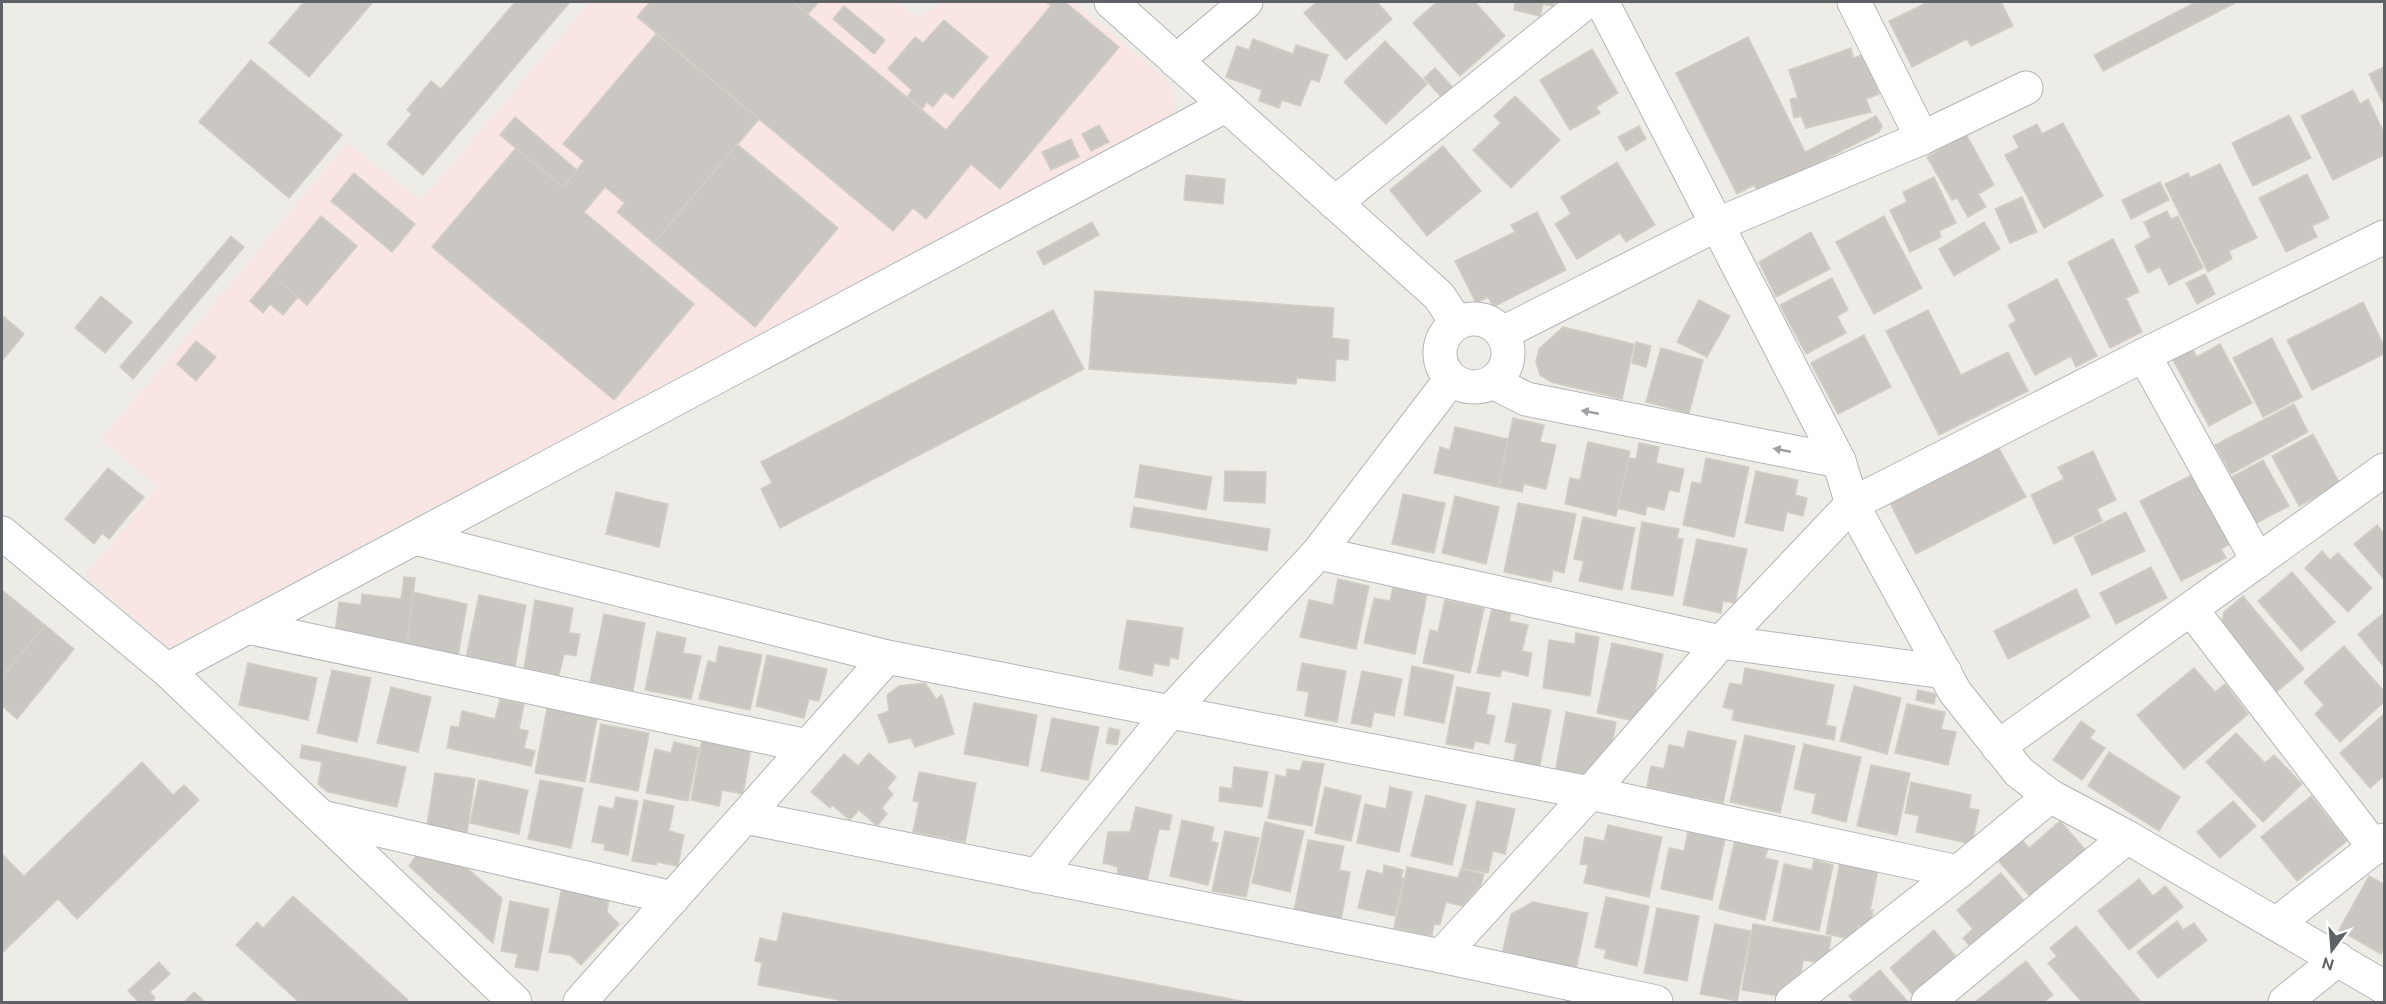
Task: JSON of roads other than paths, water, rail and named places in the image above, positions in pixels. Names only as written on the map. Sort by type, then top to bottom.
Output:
[{"type":"street","points":[[1111,2],[1439,296],[1456,323]]},
{"type":"street","points":[[1176,61],[1246,2]]},
{"type":"street","points":[[1335,203],[1586,2]]},
{"type":"street","points":[[1602,2],[1839,461],[1852,504],[1955,692],[1998,747],[2019,772],[2050,796],[2127,837],[2385,987]]},
{"type":"street","points":[[1854,2],[1923,138]]},
{"type":"street","points":[[1503,333],[1716,225],[1923,138],[2026,88]]},
{"type":"street","points":[[167,670],[1225,106]]},
{"type":"street","points":[[1441,956],[1590,793],[1721,642],[1852,504],[2144,355],[2385,237]]},
{"type":"street","points":[[1476,318],[1486,320],[1503,333],[1509,354],[1507,365],[1493,382],[1482,387],[1461,385],[1451,379],[1444,370],[1439,350],[1448,330],[1456,323],[1476,318]]},
{"type":"street","points":[[2144,355],[2258,561]]},
{"type":"street","points":[[1037,876],[1170,712],[1318,553],[1451,379]]},
{"type":"street","points":[[1493,382],[1526,399],[1839,461]]},
{"type":"street","points":[[1998,747],[2258,561],[2380,483]]},
{"type":"street","points":[[2,534],[167,670],[515,1002]]},
{"type":"street","points":[[415,538],[887,657],[1590,793],[1958,872]]},
{"type":"street","points":[[1318,553],[1721,642],[1945,672]]},
{"type":"street","points":[[2191,609],[2380,844],[2276,924]]},
{"type":"street","points":[[247,627],[807,746]]},
{"type":"street","points":[[580,1002],[887,657]]},
{"type":"street","points":[[1792,1002],[1958,872],[2050,796]]},
{"type":"street","points":[[322,817],[673,898]]},
{"type":"street","points":[[745,817],[1441,956],[1656,1002]]},
{"type":"street","points":[[1928,1002],[2127,837]]},
{"type":"street","points":[[2284,1002],[2338,959]]}]
